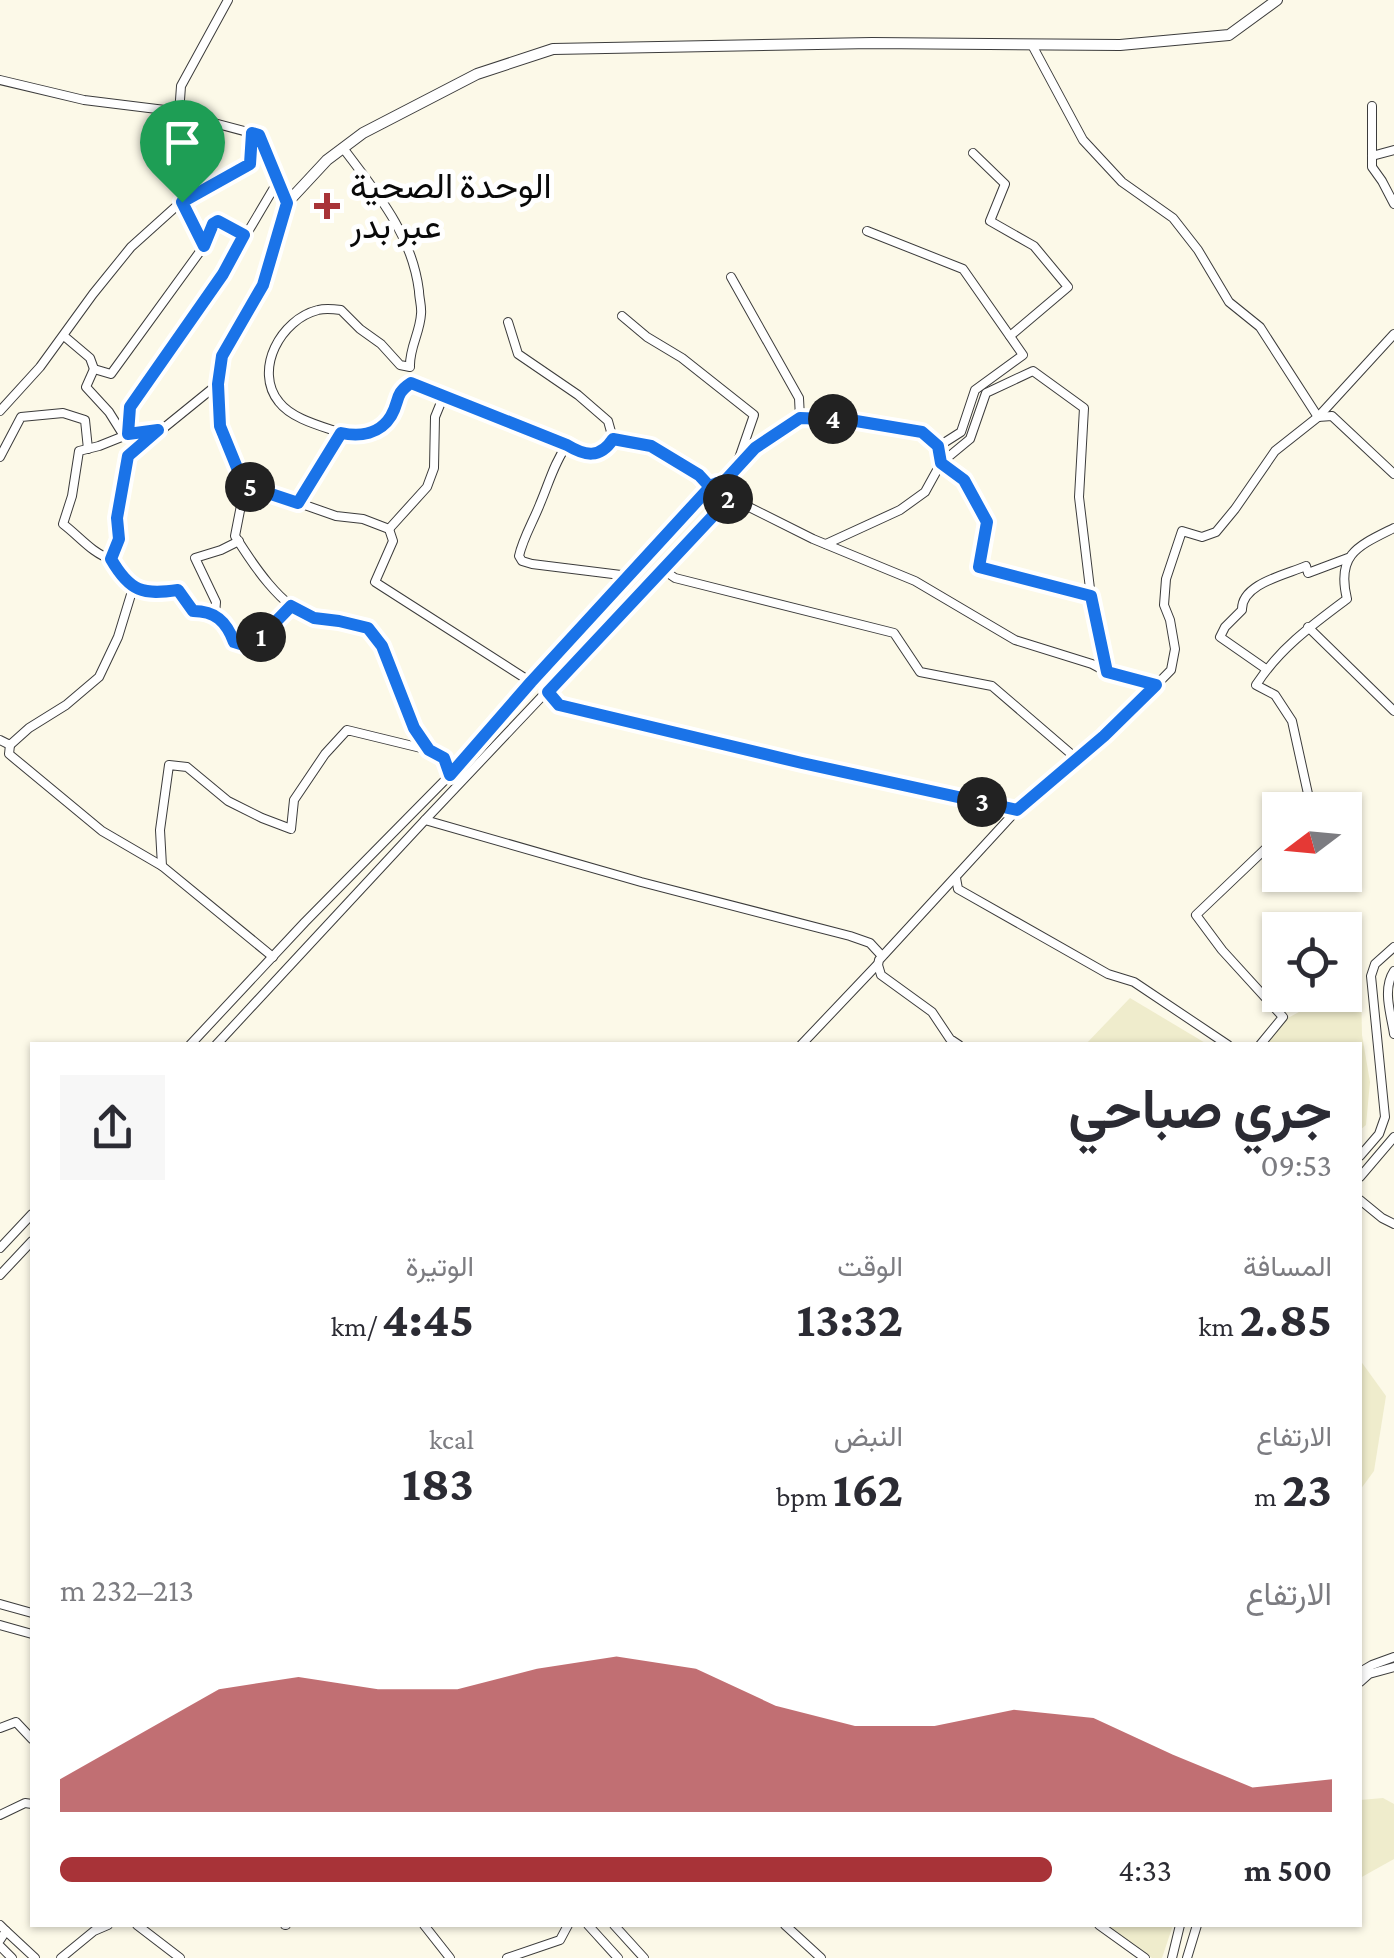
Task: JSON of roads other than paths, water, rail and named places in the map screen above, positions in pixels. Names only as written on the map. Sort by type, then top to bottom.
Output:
[{"type":"street","points":[[179,114],[180,86],[228,0]]},
{"type":"street","points":[[429,750],[414,728],[382,646],[368,628],[314,618],[291,606],[271,588],[236,536],[244,485],[220,426],[218,384],[222,356],[263,285],[287,203],[327,160],[363,132],[477,74],[553,49],[872,43],[1120,45],[1229,35],[1278,0]]},
{"type":"street","points":[[1032,44],[1083,140],[1122,182],[1173,218],[1198,250],[1229,302],[1260,327],[1318,418]]},
{"type":"street","points":[[0,80],[84,100],[179,114],[259,135],[287,203]]},
{"type":"street","points":[[1372,106],[1372,168],[1394,204]]},
{"type":"street","points":[[0,411],[40,367],[131,248],[182,202],[250,164],[252,133]]},
{"type":"street","points":[[343,148],[391,213],[408,246],[421,314],[410,351],[410,367],[400,365],[341,310],[315,310],[288,327],[270,355],[268,376],[279,402],[302,418],[357,436],[378,430],[392,415],[399,390],[411,383],[581,453],[597,454],[613,439]]},
{"type":"street","points":[[1372,156],[1394,150]]},
{"type":"street","points":[[973,153],[1005,184],[990,221],[1034,246],[1068,288],[1010,336]]},
{"type":"street","points":[[126,435],[130,407],[223,274],[278,181]]},
{"type":"street","points":[[182,202],[204,246]]},
{"type":"street","points":[[94,369],[111,374],[204,246],[213,224],[218,221],[244,235]]},
{"type":"street","points":[[867,231],[963,269],[1023,355],[975,390],[961,432],[938,446]]},
{"type":"street","points":[[731,276],[799,398],[800,418]]},
{"type":"street","points":[[622,316],[754,415],[734,471]]},
{"type":"street","points":[[508,322],[518,354],[608,421],[613,439]]},
{"type":"street","points":[[803,1042],[1017,810],[1104,736],[1170,670],[1174,649],[1164,605],[1166,579],[1182,532],[1202,537],[1216,532],[1266,462],[1318,418],[1394,334]]},
{"type":"street","points":[[64,336],[90,358],[94,369],[86,387],[126,435]]},
{"type":"street","points":[[826,545],[900,510],[925,492],[941,463],[970,439],[986,393],[1032,371],[1084,408],[1079,498],[1091,596],[1107,672]]},
{"type":"street","points":[[111,559],[119,539],[117,518],[128,456],[218,384]]},
{"type":"street","points":[[389,530],[427,487],[434,468],[435,417],[444,394]]},
{"type":"street","points":[[0,457],[21,417],[49,414],[63,413],[85,420],[88,449]]},
{"type":"street","points":[[1318,418],[1332,416],[1394,474]]},
{"type":"street","points":[[722,484],[755,448],[800,418],[850,420],[922,432],[938,446],[941,463],[964,480],[987,522],[979,567],[1091,596]]},
{"type":"street","points":[[158,430],[126,435],[79,451],[63,524],[100,556],[111,559],[133,588],[157,594],[178,590],[193,611],[215,614],[234,642],[247,646],[291,606]]},
{"type":"street","points":[[298,503],[341,433]]},
{"type":"street","points":[[613,439],[651,446],[699,475],[710,487]]},
{"type":"street","points":[[567,445],[556,461],[519,556],[532,564],[629,576]]},
{"type":"street","points":[[193,1042],[450,775],[717,483],[722,484],[729,497],[826,545],[915,581],[1014,640],[1156,685]]},
{"type":"street","points":[[244,485],[336,516],[363,518],[389,530],[393,540],[375,582],[531,682]]},
{"type":"street","points":[[219,1042],[729,497]]},
{"type":"street","points":[[1266,669],[1220,636],[1242,610],[1242,602],[1250,591],[1306,566],[1308,573],[1348,558],[1394,528]]},
{"type":"street","points":[[215,614],[216,602],[196,558],[238,540]]},
{"type":"street","points":[[1308,792],[1292,721],[1275,695],[1256,685],[1271,661],[1346,599],[1342,579],[1348,558]]},
{"type":"street","points":[[662,570],[675,578],[894,633],[920,672],[992,686],[1077,760]]},
{"type":"street","points":[[133,588],[100,677],[66,706],[29,728],[10,745],[9,754],[102,830],[162,866],[273,957]]},
{"type":"street","points":[[1308,627],[1394,711]]},
{"type":"street","points":[[548,692],[559,705],[1017,810]]},
{"type":"street","points":[[162,866],[160,830],[170,765],[187,766],[228,801],[291,829],[294,800],[325,754],[347,730],[429,750],[444,758],[450,775]]},
{"type":"street","points":[[0,740],[10,745]]},
{"type":"street","points":[[426,820],[850,936],[870,943],[882,956]]},
{"type":"street","points":[[1262,852],[1196,915],[1283,1017],[1262,1042]]},
{"type":"street","points":[[956,878],[958,890],[1108,974],[1134,982],[1224,1042]]},
{"type":"street","points":[[1362,1154],[1379,1134],[1385,1117],[1371,976],[1375,964],[1394,948]]},
{"type":"street","points":[[878,965],[881,974],[932,1012],[955,1042]]},
{"type":"street","points":[[1394,971],[1388,990],[1394,1034]]},
{"type":"street","points":[[1362,1175],[1394,1137]]},
{"type":"street","points":[[1362,1202],[1394,1224]]},
{"type":"street","points":[[0,1248],[30,1216]]},
{"type":"street","points":[[0,1275],[30,1242]]},
{"type":"street","points":[[0,1604],[30,1612]]},
{"type":"street","points":[[0,1625],[30,1633]]},
{"type":"street","points":[[1362,1671],[1394,1657]]},
{"type":"street","points":[[1362,1680],[1369,1674],[1394,1667]]},
{"type":"street","points":[[0,1728],[16,1722],[30,1736]]},
{"type":"street","points":[[0,1815],[30,1804]]},
{"type":"street","points":[[61,1958],[103,1927]]},
{"type":"street","points":[[140,1927],[180,1958]]},
{"type":"street","points":[[426,1927],[450,1958]]},
{"type":"street","points":[[507,1958],[560,1940],[567,1927]]},
{"type":"street","points":[[590,1927],[618,1958]]},
{"type":"street","points":[[616,1927],[644,1958]]},
{"type":"street","points":[[788,1927],[821,1958]]},
{"type":"street","points":[[1102,1927],[1145,1958]]},
{"type":"street","points":[[1172,1958],[1180,1927]]},
{"type":"street","points":[[1187,1958],[1195,1927]]},
{"type":"street","points":[[3,1928],[0,1943],[12,1958]]},
{"type":"street","points":[[3,1928],[35,1958]]},
{"type":"place","name":"الوحدة الصحية عبر بدر","points":[[327,206]]}]
